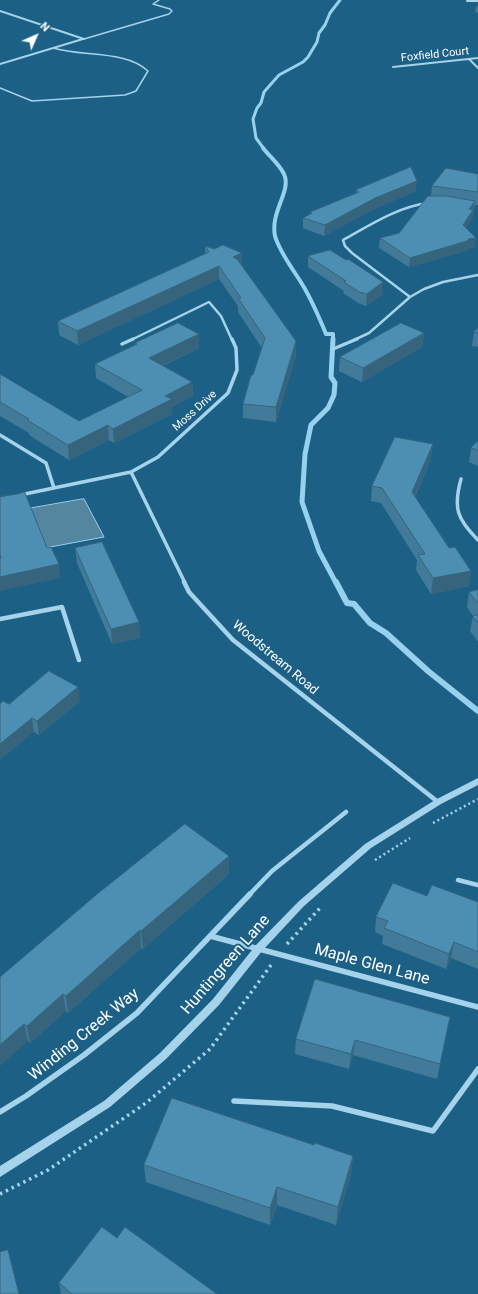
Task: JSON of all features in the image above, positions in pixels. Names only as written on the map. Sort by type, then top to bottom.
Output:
[{"type":"street","points":[[467,1],[478,1]]},
{"type":"street","points":[[0,11],[84,39]]},
{"type":"street","points":[[0,64],[84,39]]},
{"type":"street","name":"Foxfield Court","points":[[393,67],[478,58]]},
{"type":"street","points":[[469,59],[478,68]]},
{"type":"street","points":[[410,297],[352,253],[343,240],[390,215],[421,203],[435,203]]},
{"type":"street","points":[[333,349],[369,333],[410,297],[424,289],[443,282],[478,275]]},
{"type":"street","name":"Moss Drive","points":[[122,344],[209,302],[221,316],[236,348],[237,370],[228,394],[158,457],[131,472]]},
{"type":"street","points":[[0,435],[46,464],[54,488]]},
{"type":"street","points":[[15,496],[131,472]]},
{"type":"street","name":"Woodstream Road","points":[[131,472],[190,592],[233,640],[438,802]]},
{"type":"street","points":[[461,479],[456,502],[460,516],[470,532],[478,540]]},
{"type":"street","points":[[0,619],[62,606],[79,660]]},
{"type":"street","name":"Huntingreen Lane","points":[[0,1172],[107,1104],[163,1056],[216,1002],[260,948],[301,904],[368,846],[438,802],[478,781]]},
{"type":"street","name":"Winding Creek Way","points":[[0,1112],[26,1096],[84,1055],[137,1012],[272,871],[346,812]]},
{"type":"street","points":[[458,880],[478,885]]},
{"type":"street","points":[[210,936],[260,948]]},
{"type":"street","name":"Maple Glen Lane","points":[[260,948],[478,1007]]},
{"type":"street","points":[[234,1101],[332,1106],[433,1131],[478,1070]]},
{"type":"lane","points":[[84,39],[169,14],[172,11],[170,9],[153,4],[159,0]]},
{"type":"lane","points":[[0,88],[32,101],[125,95],[136,91],[148,71],[145,67],[135,63],[104,56],[76,54],[52,48]]},
{"type":"path","points":[[426,827],[478,799]]},
{"type":"path","points":[[370,863],[414,835]]},
{"type":"path","points":[[0,1194],[48,1170],[146,1103],[204,1054],[291,939],[322,905]]},
{"type":"water","points":[[84,499],[104,537],[34,550],[27,509]]},
{"type":"building","points":[[411,167],[417,181],[375,198],[325,225],[303,218],[312,213],[310,212],[359,192],[356,190]]},
{"type":"building","points":[[446,168],[478,174],[478,192],[432,186]]},
{"type":"building","points":[[428,196],[446,196],[475,201],[469,209],[473,210],[463,225],[476,238],[468,239],[470,240],[410,258],[380,238],[399,233]]},
{"type":"building","points":[[223,245],[242,253],[233,257],[237,259],[296,341],[276,407],[243,404],[251,375],[253,375],[265,338],[238,298],[241,298],[219,266],[77,331],[58,321],[209,252],[205,246],[214,249]]},
{"type":"building","points":[[330,250],[346,260],[348,259],[383,282],[367,294],[359,292],[344,282],[346,281],[308,256]]},
{"type":"building","points":[[178,323],[199,334],[149,358],[192,382],[165,396],[172,399],[113,429],[108,425],[68,445],[0,402],[0,374],[79,421],[142,390],[95,364]]},
{"type":"building","points":[[401,323],[424,333],[363,368],[340,357]]},
{"type":"building","points":[[395,437],[433,444],[412,492],[449,548],[455,547],[471,571],[433,578],[418,555],[425,554],[382,488],[372,486]]},
{"type":"building","points":[[478,441],[478,450],[471,448]]},
{"type":"building","points":[[25,493],[47,548],[51,547],[59,564],[0,577],[0,497]]},
{"type":"building","points":[[102,542],[139,622],[111,629],[75,548]]},
{"type":"building","points":[[478,590],[478,603],[469,592]]},
{"type":"building","points":[[478,615],[478,623],[473,616]]},
{"type":"building","points":[[49,671],[78,687],[37,721],[32,718],[0,744],[0,704],[3,701],[9,704]]},
{"type":"building","points":[[185,824],[229,856],[141,931],[140,930],[66,996],[63,994],[27,1026],[24,1024],[0,1045],[0,977],[96,895]]},
{"type":"building","points":[[393,883],[427,896],[432,885],[478,902],[478,952],[454,942],[449,954],[384,928],[388,921],[376,917]]},
{"type":"building","points":[[315,979],[450,1017],[440,1064],[355,1040],[351,1054],[296,1039]]},
{"type":"building","points":[[172,1098],[314,1145],[315,1143],[353,1156],[338,1207],[277,1187],[270,1208],[144,1165]]},
{"type":"building","points":[[102,1227],[117,1238],[125,1227],[217,1294],[72,1294],[59,1283]]},
{"type":"building","points":[[8,1250],[19,1294],[0,1294],[0,1252]]},
{"type":"waterway","points":[[264,149],[256,138],[253,119],[257,108],[261,103],[264,92],[279,75],[303,62],[308,57],[317,42],[319,33],[325,25],[330,13],[340,0]]},
{"type":"waterway","points":[[263,148],[280,167],[286,181],[275,218],[274,227],[277,242],[283,255],[309,296],[326,334],[333,334],[333,339]]},
{"type":"waterway","points":[[333,339],[331,377],[335,383],[334,395],[328,408],[311,425],[305,454],[302,502],[319,551],[336,583]]},
{"type":"waterway","points":[[336,582],[347,603],[354,604],[370,623],[386,633],[428,671],[478,711]]}]
